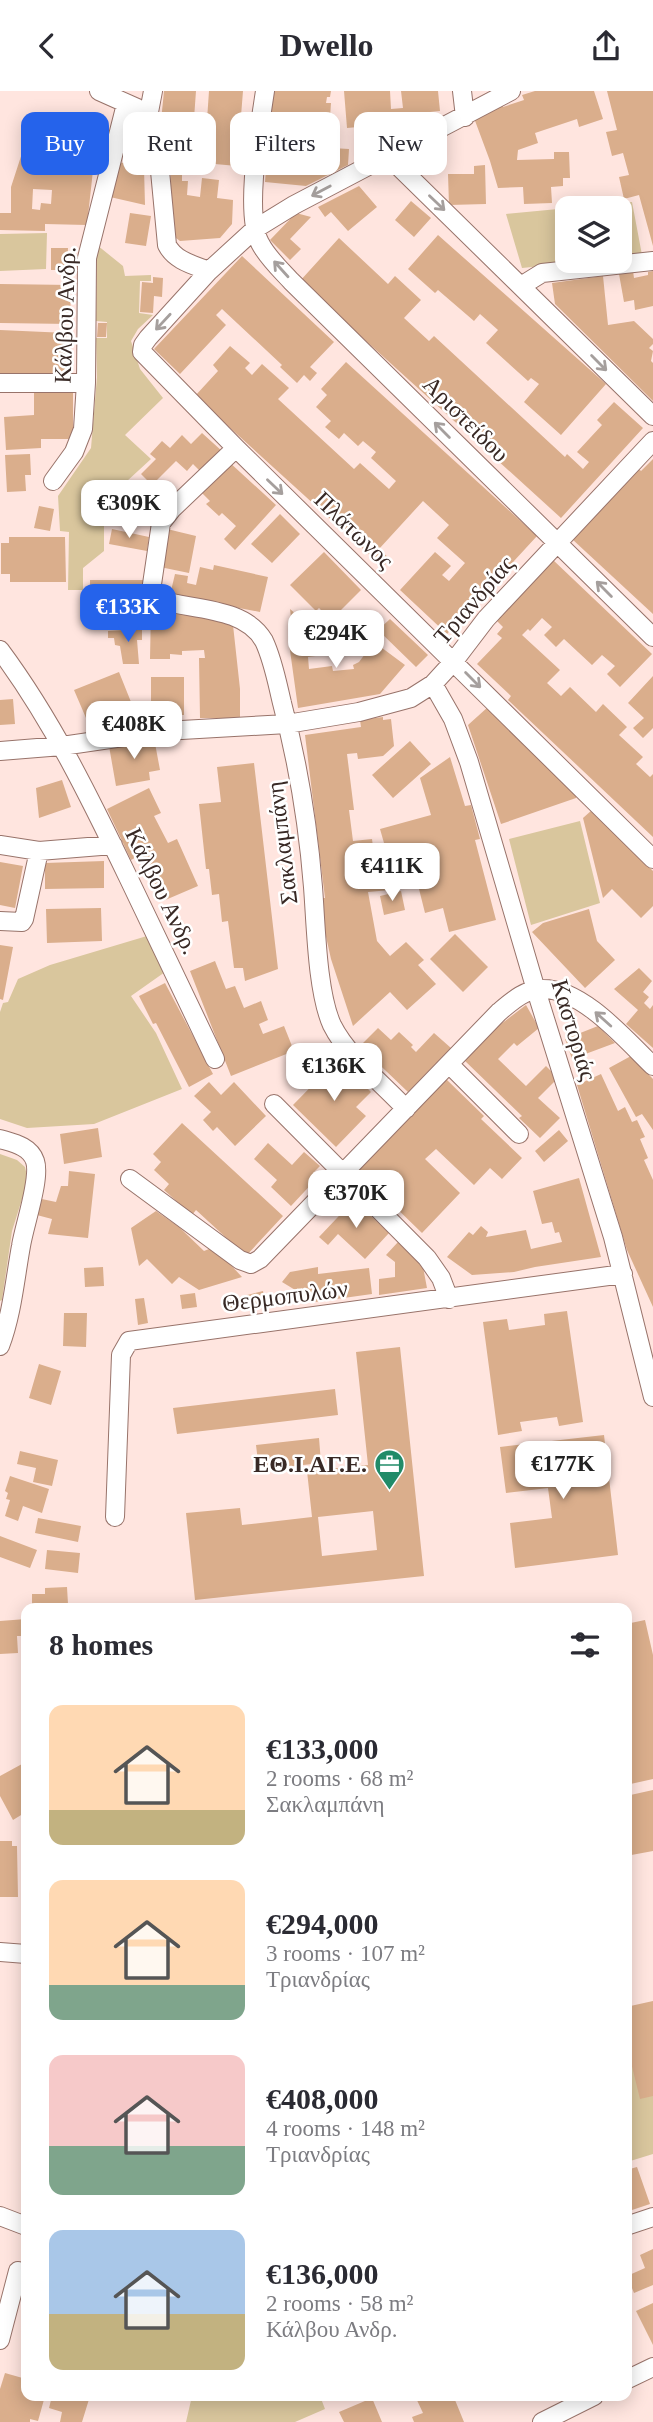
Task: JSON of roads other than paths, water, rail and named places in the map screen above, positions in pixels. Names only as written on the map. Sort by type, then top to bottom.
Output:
[{"type":"street","points":[[99,91],[149,111]]},
{"type":"street","points":[[153,91],[149,111],[158,150],[169,248],[180,259],[209,271]]},
{"type":"street","points":[[255,229],[256,175],[265,91]]},
{"type":"street","points":[[462,91],[465,117]]},
{"type":"street","name":"Πλάτωνος","points":[[447,126],[511,91]]},
{"type":"street","name":"Κάλβου Ανδρ.","points":[[53,481],[81,437],[85,417],[87,258],[126,104]]},
{"type":"street","name":"Πλάτωνος","points":[[354,174],[255,229],[209,271],[148,338],[142,352],[653,859]]},
{"type":"street","points":[[407,175],[653,416]]},
{"type":"street","name":"Αριστείδου","points":[[255,229],[262,247],[291,281],[653,637]]},
{"type":"street","points":[[521,286],[542,273],[653,261]]},
{"type":"street","points":[[0,383],[86,383]]},
{"type":"street","name":"Τριανδρίας","points":[[0,751],[62,746],[164,731],[287,724],[404,701],[420,694],[433,684],[486,619],[653,441]]},
{"type":"street","name":"Σακλαμπάνη","points":[[236,448],[172,509],[161,523],[151,591],[153,597],[159,600],[242,619],[256,628],[268,649],[296,762],[307,831],[316,935],[328,1014],[348,1049],[407,1109]]},
{"type":"street","name":"Κάλβου Ανδρ.","points":[[0,650],[35,700],[62,746],[113,845],[215,1059]]},
{"type":"street","name":"Καστοριάς","points":[[433,684],[453,719],[466,753],[648,1353],[653,1397]]},
{"type":"street","points":[[0,845],[39,851],[113,845]]},
{"type":"street","points":[[0,921],[16,923],[24,919],[39,851]]},
{"type":"street","points":[[130,1179],[240,1261],[251,1264],[260,1259],[509,1004],[536,990],[555,991],[586,1006],[602,1017],[653,1066]]},
{"type":"street","points":[[449,1064],[519,1134]]},
{"type":"street","points":[[274,1104],[427,1258],[441,1278],[449,1299]]},
{"type":"street","points":[[0,1139],[29,1151],[35,1159],[36,1174],[9,1315],[0,1346]]},
{"type":"street","name":"Θερμοπυλών","points":[[115,1517],[121,1355],[129,1341],[623,1273]]},
{"type":"street","points":[[0,1952],[21,1954]]},
{"type":"street","points":[[0,2216],[21,2224]]},
{"type":"street","points":[[632,2224],[653,2217]]},
{"type":"street","points":[[0,2340],[18,2271]]},
{"type":"street","points":[[632,2377],[653,2367]]},
{"type":"street","points":[[542,2422],[584,2401]]},
{"type":"place","name":"ΕΘ.Ι.ΑΓ.Ε.","points":[[390,1491]]}]
